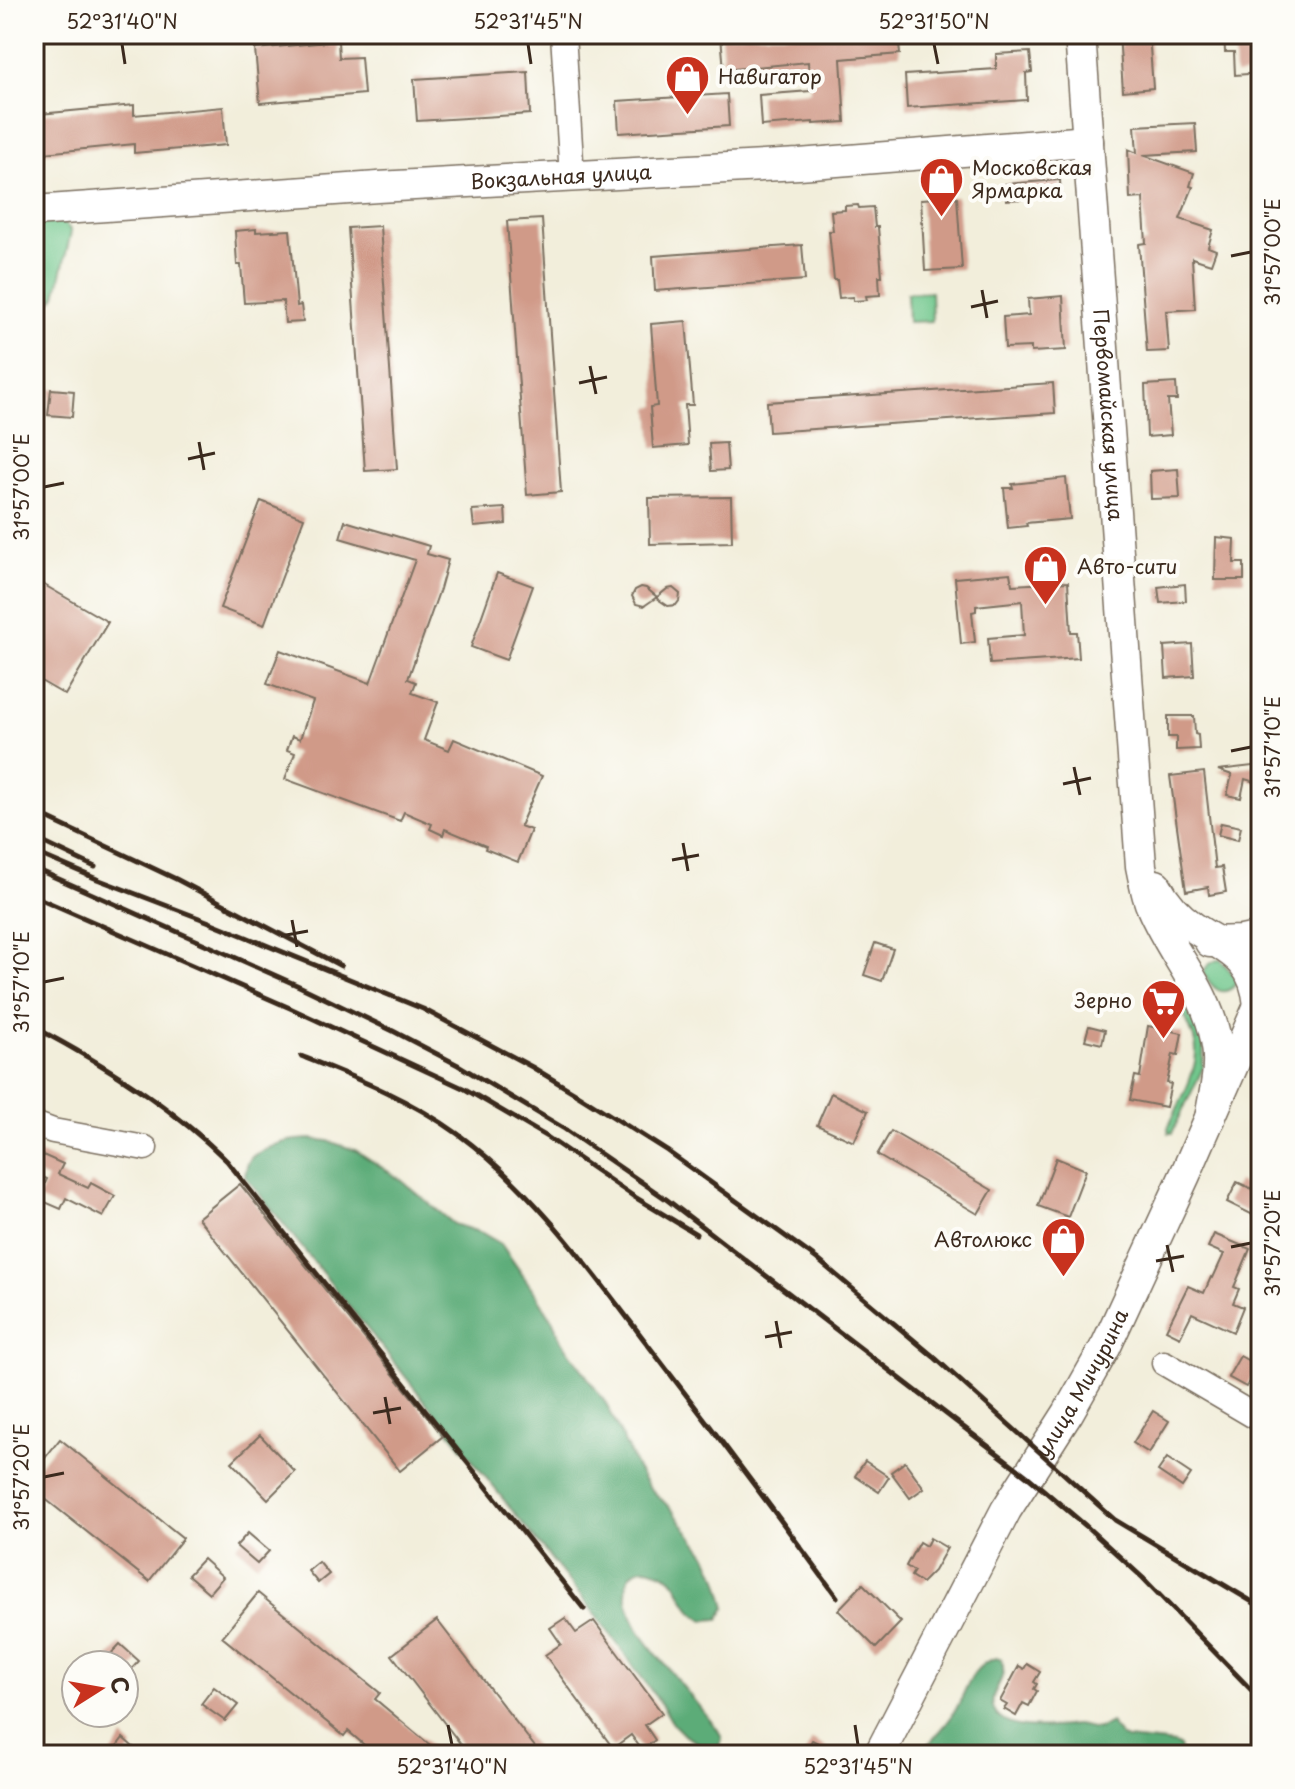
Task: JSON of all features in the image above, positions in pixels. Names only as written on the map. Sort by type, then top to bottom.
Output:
[{"type":"main road","name":"Первомайская улица","points":[[1080,34],[1143,879],[1151,907],[1196,987],[1213,1028],[1218,1050],[1210,1119]]},
{"type":"main road","name":"Вокзальная улица","points":[[34,211],[378,187],[846,161],[1088,141]]},
{"type":"main road","name":"Первомайская улица","points":[[1139,842],[1153,881],[1169,907],[1191,926],[1238,956],[1248,970],[1260,1003]]},
{"type":"main road","points":[[1260,1003],[1239,1007],[1209,998],[1196,987],[1193,967],[1196,954],[1206,944],[1261,937]]},
{"type":"main road","name":"улица Мичурина","points":[[879,1755],[1006,1510],[1068,1413],[1106,1346],[1260,1003]]},
{"type":"street","points":[[563,34],[572,177]]},
{"type":"street","points":[[34,1124],[53,1131],[145,1148]]},
{"type":"street","points":[[1164,1363],[1261,1420]]},
{"type":"green space","points":[[34,221],[60,222],[71,232],[56,296],[49,304],[34,303]]},
{"type":"green space","points":[[931,292],[932,321],[908,322],[907,293]]},
{"type":"green space","points":[[1221,960],[1237,979],[1237,983],[1226,991],[1217,990],[1203,972]]},
{"type":"green space","points":[[1190,1006],[1204,1035],[1203,1068],[1172,1133],[1169,1133],[1168,1128],[1190,1080],[1195,1059],[1195,1040],[1183,1010]]},
{"type":"green space","points":[[311,1139],[355,1150],[401,1180],[454,1224],[482,1233],[501,1244],[538,1297],[562,1341],[607,1405],[637,1469],[706,1554],[718,1578],[726,1607],[719,1619],[704,1620],[698,1616],[674,1581],[653,1570],[636,1570],[631,1574],[626,1589],[636,1626],[718,1730],[722,1738],[720,1745],[698,1743],[673,1724],[599,1619],[245,1176],[248,1162],[257,1153],[282,1143]]},
{"type":"green space","points":[[1001,1659],[1003,1673],[994,1695],[993,1707],[1006,1722],[1029,1727],[1077,1725],[1096,1728],[1110,1723],[1122,1737],[1175,1744],[1180,1747],[1182,1755],[921,1755],[952,1716],[973,1675],[986,1662]]},
{"type":"building","points":[[898,34],[900,54],[841,59],[845,122],[761,126],[759,95],[810,91],[808,62],[724,70],[721,36]]},
{"type":"building","points":[[1119,34],[1149,34],[1153,88],[1123,91]]},
{"type":"building","points":[[1224,34],[1257,34],[1258,44],[1261,44],[1261,73],[1235,75],[1234,52],[1225,52]]},
{"type":"building","points":[[338,41],[339,58],[361,57],[364,94],[260,103],[255,49]]},
{"type":"building","points":[[1030,52],[1032,72],[1026,73],[1027,100],[907,108],[905,75],[996,69],[996,54]]},
{"type":"building","points":[[528,72],[530,114],[417,121],[414,79]]},
{"type":"building","points":[[727,94],[729,126],[619,133],[617,101]]},
{"type":"building","points":[[134,105],[134,115],[223,107],[226,145],[134,153],[134,144],[44,153],[40,114]]},
{"type":"building","points":[[1195,123],[1197,152],[1143,155],[1194,173],[1190,186],[1193,187],[1180,219],[1213,230],[1208,247],[1216,250],[1211,264],[1192,258],[1195,309],[1166,311],[1169,351],[1147,352],[1139,244],[1146,243],[1143,198],[1130,199],[1128,149],[1137,153],[1135,126]]},
{"type":"building","points":[[1060,180],[1061,197],[1006,200],[1005,184]]},
{"type":"building","points":[[957,197],[962,269],[925,271],[921,199]]},
{"type":"building","points":[[858,205],[859,208],[873,207],[882,276],[879,276],[880,295],[853,301],[853,297],[839,298],[829,231],[833,231],[831,211]]},
{"type":"building","points":[[542,219],[561,492],[527,495],[507,221]]},
{"type":"building","points":[[380,226],[397,469],[365,471],[348,228]]},
{"type":"building","points":[[256,229],[256,232],[290,230],[297,306],[301,305],[303,322],[285,323],[283,301],[244,303],[235,231]]},
{"type":"building","points":[[802,245],[805,280],[655,291],[653,256]]},
{"type":"building","points":[[1063,296],[1066,350],[1031,352],[1031,347],[1005,348],[1003,317],[1029,315],[1028,299]]},
{"type":"building","points":[[686,321],[693,405],[685,405],[688,445],[653,448],[650,407],[657,406],[651,324]]},
{"type":"building","points":[[1053,383],[1055,413],[769,432],[767,402]]},
{"type":"building","points":[[1176,383],[1177,400],[1168,400],[1171,435],[1147,437],[1145,385]]},
{"type":"building","points":[[51,389],[74,391],[72,417],[48,415]]},
{"type":"building","points":[[726,443],[728,470],[711,471],[709,444]]},
{"type":"building","points":[[1178,469],[1180,498],[1151,499],[1150,471]]},
{"type":"building","points":[[1066,478],[1070,519],[1008,528],[1004,488],[1013,488],[1012,484]]},
{"type":"building","points":[[731,497],[732,542],[650,544],[649,498]]},
{"type":"building","points":[[261,501],[304,518],[264,625],[220,608]]},
{"type":"building","points":[[505,508],[506,524],[474,527],[472,510]]},
{"type":"building","points":[[345,521],[429,546],[427,554],[448,560],[408,679],[416,682],[412,693],[438,702],[424,740],[449,750],[454,739],[542,776],[520,826],[531,830],[518,862],[445,829],[443,835],[430,829],[432,824],[404,812],[400,821],[285,779],[295,753],[287,750],[292,736],[300,739],[313,701],[267,684],[280,650],[370,683],[415,560],[340,538]]},
{"type":"building","points":[[1216,537],[1235,539],[1234,563],[1244,563],[1244,580],[1215,580]]},
{"type":"building","points":[[497,573],[533,586],[506,660],[471,647]]},
{"type":"building","points":[[1010,573],[1012,585],[1068,582],[1071,632],[1077,632],[1079,658],[990,664],[988,638],[1024,635],[1022,601],[976,606],[976,611],[972,612],[975,642],[961,644],[955,578]]},
{"type":"building","points":[[34,579],[108,622],[65,695],[34,677]]},
{"type":"building","points":[[1185,584],[1186,601],[1160,603],[1158,587]]},
{"type":"building","points":[[641,587],[657,597],[644,606],[636,604],[632,596]]},
{"type":"building","points":[[673,588],[680,594],[676,605],[668,606],[656,598],[667,589]]},
{"type":"building","points":[[1192,644],[1194,676],[1166,678],[1164,646]]},
{"type":"building","points":[[1168,716],[1194,716],[1199,749],[1176,750],[1176,737],[1168,737]]},
{"type":"building","points":[[1261,765],[1261,784],[1245,779],[1241,798],[1227,795],[1232,775],[1218,770]]},
{"type":"building","points":[[1204,772],[1215,868],[1222,867],[1226,892],[1209,895],[1208,887],[1186,891],[1170,776]]},
{"type":"building","points":[[1221,823],[1241,827],[1238,840],[1218,835]]},
{"type":"building","points":[[875,943],[893,949],[882,981],[864,975]]},
{"type":"building","points":[[1089,1026],[1105,1030],[1102,1044],[1085,1040]]},
{"type":"building","points":[[1148,1026],[1182,1033],[1178,1055],[1173,1054],[1166,1107],[1130,1100],[1135,1076],[1140,1077]]},
{"type":"building","points":[[831,1093],[868,1111],[854,1142],[817,1125]]},
{"type":"building","points":[[891,1131],[992,1190],[978,1214],[877,1155]]},
{"type":"building","points":[[34,1151],[63,1164],[58,1174],[88,1188],[91,1183],[115,1196],[103,1217],[66,1198],[61,1209],[38,1199],[47,1179],[34,1173]]},
{"type":"building","points":[[1056,1158],[1086,1170],[1068,1217],[1038,1206]]},
{"type":"building","points":[[1237,1182],[1261,1193],[1261,1219],[1227,1202]]},
{"type":"building","points":[[240,1184],[443,1436],[400,1471],[198,1218]]},
{"type":"building","points":[[1214,1234],[1250,1249],[1234,1287],[1239,1289],[1233,1303],[1243,1307],[1233,1332],[1192,1313],[1180,1337],[1166,1330],[1188,1286],[1204,1293],[1224,1254],[1208,1247]]},
{"type":"building","points":[[1240,1356],[1258,1366],[1246,1387],[1228,1377]]},
{"type":"building","points":[[1153,1411],[1169,1421],[1149,1453],[1133,1443]]},
{"type":"building","points":[[260,1435],[295,1472],[268,1499],[232,1462]]},
{"type":"building","points":[[60,1439],[183,1538],[149,1581],[34,1490],[34,1472]]},
{"type":"building","points":[[1167,1458],[1191,1474],[1182,1487],[1158,1471]]},
{"type":"building","points":[[865,1461],[889,1477],[879,1492],[855,1476]]},
{"type":"building","points":[[905,1462],[924,1488],[910,1498],[891,1472]]},
{"type":"building","points":[[248,1533],[269,1551],[257,1564],[236,1546]]},
{"type":"building","points":[[930,1538],[947,1548],[934,1571],[922,1583],[911,1576],[914,1571],[906,1566],[919,1542],[926,1546]]},
{"type":"building","points":[[203,1559],[223,1577],[209,1593],[188,1575]]},
{"type":"building","points":[[319,1562],[329,1574],[318,1583],[308,1571]]},
{"type":"building","points":[[863,1584],[901,1622],[876,1648],[838,1610]]},
{"type":"building","points":[[258,1593],[380,1693],[375,1699],[442,1755],[376,1755],[348,1731],[344,1736],[222,1637]]},
{"type":"building","points":[[565,1618],[576,1633],[594,1621],[662,1713],[645,1725],[655,1740],[642,1750],[631,1735],[613,1748],[545,1655],[561,1644],[550,1628]]},
{"type":"building","points":[[437,1620],[535,1747],[524,1755],[469,1755],[392,1655]]},
{"type":"building","points":[[1027,1664],[1040,1672],[1034,1682],[1037,1691],[1029,1706],[1023,1703],[1016,1716],[1004,1709],[1007,1705],[1000,1701],[1019,1666],[1024,1669]]},
{"type":"building","points":[[214,1687],[238,1705],[225,1721],[201,1704]]},
{"type":"building","points":[[123,1738],[133,1747],[127,1755],[110,1755]]},
{"type":"building","points":[[812,1740],[842,1755],[804,1755]]},
{"type":"railway","points":[[34,812],[176,879],[341,966]]},
{"type":"railway","points":[[34,838],[95,867]]},
{"type":"railway","points":[[34,852],[423,1009],[580,1096],[667,1151],[817,1259],[934,1357],[1115,1520],[1261,1607]]},
{"type":"railway","points":[[34,868],[393,1031],[458,1065],[563,1128],[666,1199],[1027,1476],[1143,1578],[1261,1700]]},
{"type":"railway","points":[[34,896],[290,1008],[465,1089],[547,1137],[633,1196],[696,1234]]},
{"type":"railway","points":[[34,1027],[85,1055],[160,1104],[227,1161],[584,1609]]},
{"type":"railway","points":[[301,1056],[421,1110],[458,1134],[512,1180],[560,1232],[605,1288],[837,1597]]},
{"type":"place","name":"Навигатор","points":[[687,116]]},
{"type":"place","name":"Московская Ярмарка","points":[[941,219]]},
{"type":"place","name":"Авто-сити","points":[[1046,606]]},
{"type":"place","name":"Зерно","points":[[1163,1040]]},
{"type":"place","name":"Автолюкс","points":[[1063,1279]]}]
